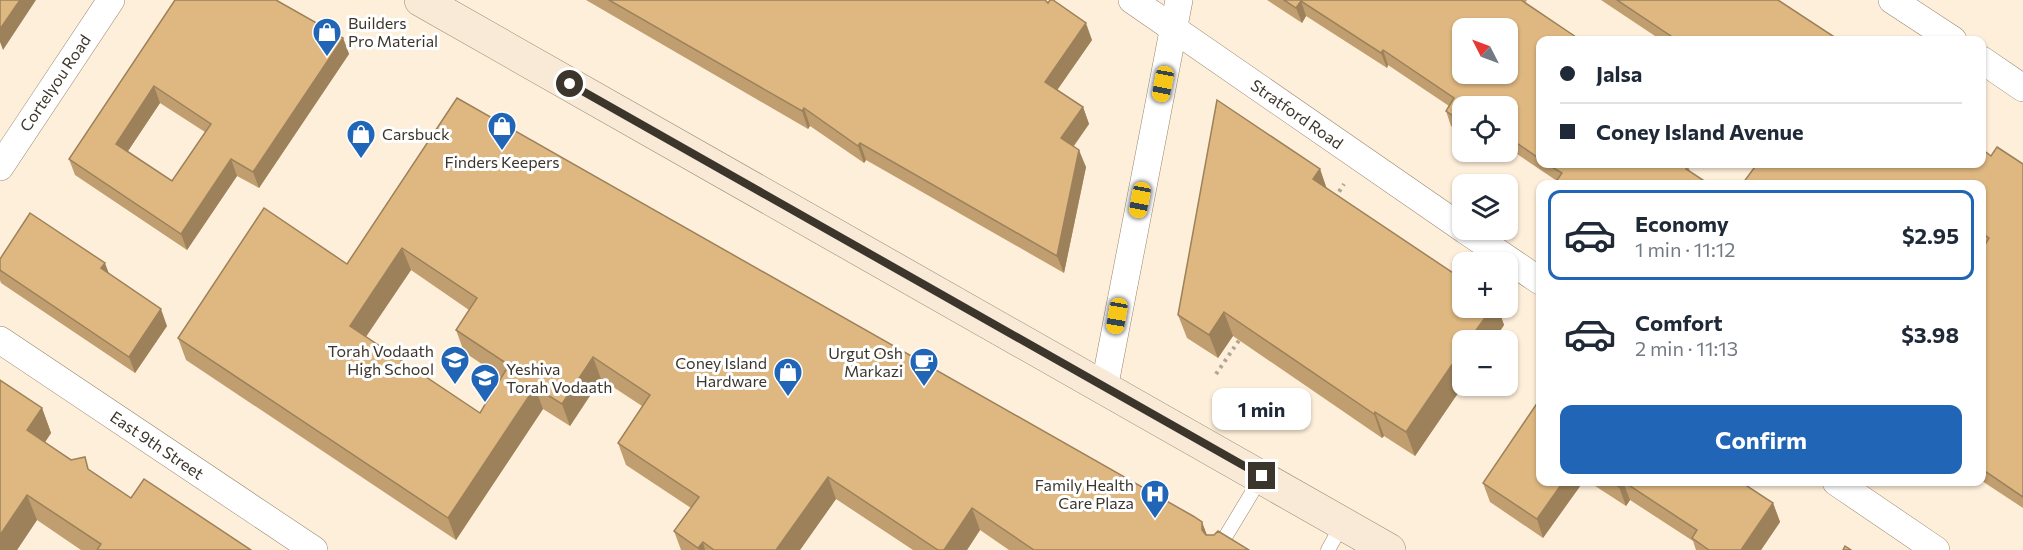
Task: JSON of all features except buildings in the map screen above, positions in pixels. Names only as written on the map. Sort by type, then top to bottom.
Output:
[{"type":"main road","points":[[421,0],[1104,389],[1262,476],[1336,537],[1389,550]]},
{"type":"street","name":"Cortelyou Road","points":[[0,167],[111,0]]},
{"type":"street","name":"Stratford Road","points":[[1132,0],[1452,221]]},
{"type":"street","points":[[1104,389],[1179,0]]},
{"type":"street","points":[[1892,0],[1947,36]]},
{"type":"street","points":[[1986,63],[2023,88]]},
{"type":"street","name":"Stratford Road","points":[[1480,240],[1536,278]]},
{"type":"street","name":"East 9th Street","points":[[0,339],[314,550]]},
{"type":"street","points":[[1842,486],[1936,550]]},
{"type":"lane","points":[[1225,547],[1262,476]]},
{"type":"path","points":[[1333,201],[1361,159]]},
{"type":"path","points":[[1216,374],[1249,326]]},
{"type":"place","name":"Builders Pro Material","points":[[327,58]]},
{"type":"place","name":"Finders Keepers","points":[[502,152]]},
{"type":"place","name":"Carsbuck","points":[[361,160]]},
{"type":"place","name":"Torah Vodaath High School","points":[[455,386]]},
{"type":"place","name":"Urgut Osh Markazi","points":[[924,388]]},
{"type":"place","name":"Coney Island Hardware","points":[[788,398]]},
{"type":"place","name":"Yeshiva Torah Vodaath","points":[[485,404]]},
{"type":"place","name":"Family Health Care Plaza","points":[[1155,520]]},
{"type":"route","points":[[570,84],[1104,389],[1262,476]]}]
